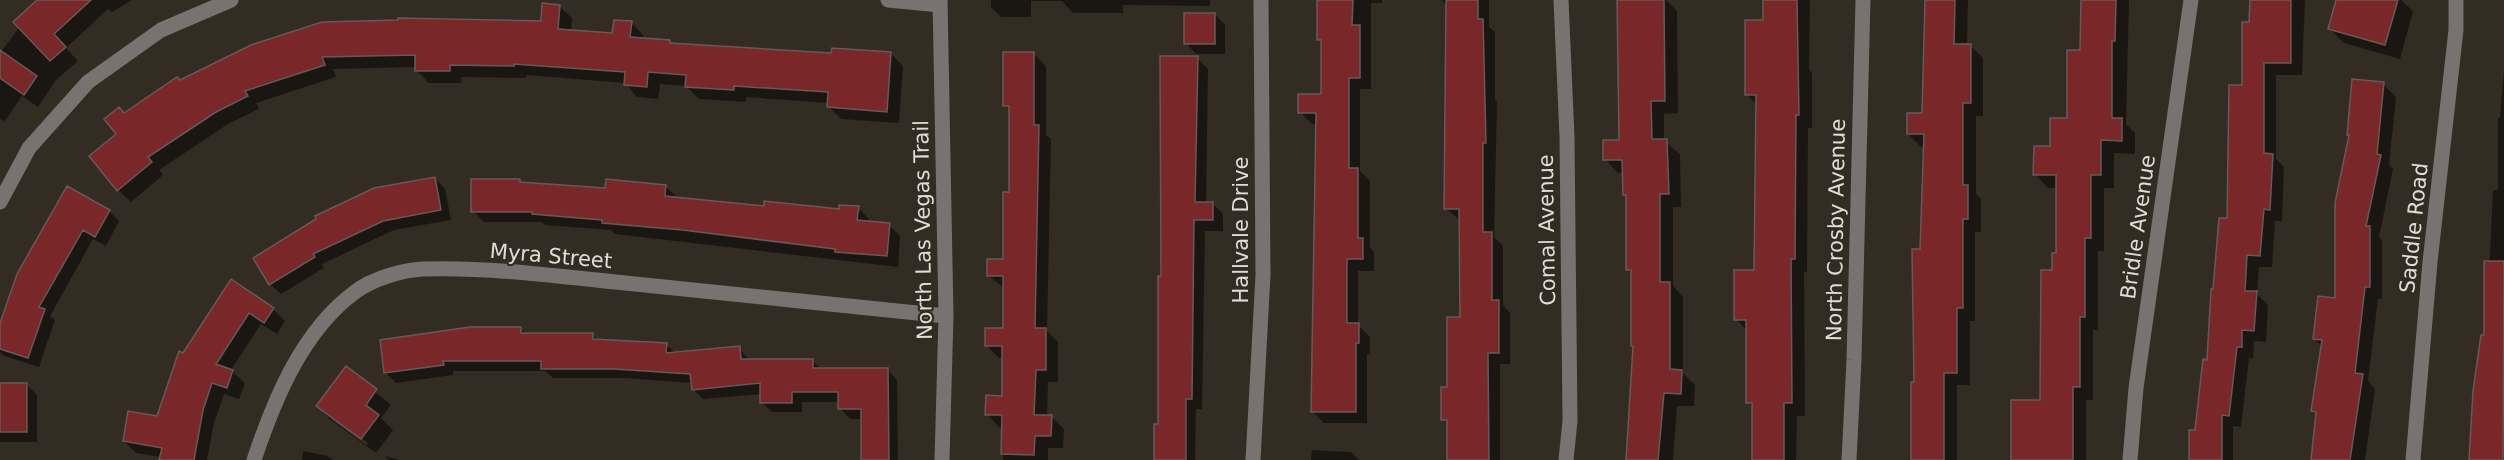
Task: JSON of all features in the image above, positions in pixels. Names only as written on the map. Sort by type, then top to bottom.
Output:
[{"type":"street","points":[[0,202],[29,148],[88,82],[161,30],[231,0]]},
{"type":"street","points":[[888,0],[940,3]]},
{"type":"street","name":"Hallvale Drive","points":[[1253,460],[1263,275],[1261,0]]},
{"type":"street","name":"Comal Avenue","points":[[1561,0],[1568,184],[1570,421],[1566,460]]},
{"type":"street","name":"North Crosby Avenue","points":[[1849,460],[1854,360],[1863,0]]},
{"type":"street","name":"Bridle Avenue","points":[[2130,460],[2136,388],[2191,0]]},
{"type":"street","name":"Saddle Road","points":[[2413,460],[2430,262],[2456,30],[2456,0]]},
{"type":"street","name":"North Las Vegas Trail","points":[[940,3],[946,316],[942,460]]},
{"type":"street","name":"Myra Street","points":[[254,460],[272,406],[294,362],[324,323],[356,291],[401,272],[422,269],[513,272],[946,316]]},
{"type":"building","points":[[37,0],[91,0],[54,34],[66,47],[50,61],[13,22]]},
{"type":"building","points":[[1317,0],[1353,0],[1352,25],[1360,25],[1360,78],[1349,78],[1349,168],[1358,168],[1358,238],[1363,238],[1363,259],[1347,259],[1347,323],[1359,323],[1359,343],[1356,343],[1356,412],[1311,412],[1316,113],[1298,113],[1298,94],[1321,94],[1321,40],[1317,40]]},
{"type":"building","points":[[1446,0],[1478,0],[1478,19],[1483,19],[1486,143],[1483,143],[1483,232],[1492,232],[1492,300],[1499,300],[1499,353],[1488,353],[1489,460],[1447,460],[1447,420],[1441,420],[1441,387],[1447,387],[1447,317],[1460,317],[1459,209],[1444,209]]},
{"type":"building","points":[[1617,0],[1664,0],[1665,101],[1651,101],[1652,139],[1667,139],[1669,194],[1660,194],[1660,282],[1670,282],[1670,369],[1682,370],[1681,394],[1664,393],[1658,460],[1626,460],[1633,346],[1631,346],[1631,270],[1626,270],[1626,195],[1623,195],[1622,160],[1603,160],[1603,140],[1619,140]]},
{"type":"building","points":[[1763,0],[1797,0],[1799,115],[1796,115],[1795,259],[1791,259],[1792,403],[1784,403],[1784,460],[1752,460],[1752,403],[1746,403],[1746,320],[1734,320],[1734,270],[1754,270],[1756,95],[1745,95],[1745,20],[1763,20]]},
{"type":"building","points":[[1925,0],[1955,0],[1954,44],[1971,44],[1971,103],[1963,103],[1963,185],[1968,185],[1968,219],[1963,219],[1963,308],[1957,308],[1957,373],[1944,373],[1944,460],[1911,460],[1911,382],[1914,382],[1912,249],[1920,249],[1924,134],[1907,134],[1907,113],[1922,113]]},
{"type":"building","points":[[2081,0],[2116,0],[2115,41],[2112,41],[2112,118],[2122,118],[2122,141],[2101,140],[2101,175],[2091,175],[2091,238],[2085,238],[2085,317],[2080,317],[2080,387],[2073,387],[2073,460],[2011,460],[2011,400],[2040,400],[2041,270],[2052,270],[2052,253],[2056,253],[2056,175],[2033,175],[2034,146],[2050,146],[2050,118],[2067,118],[2067,50],[2080,50]]},
{"type":"building","points":[[2250,0],[2291,0],[2291,63],[2264,63],[2264,153],[2273,154],[2270,210],[2264,209],[2260,256],[2247,255],[2245,291],[2257,291],[2254,331],[2242,330],[2242,347],[2237,347],[2229,416],[2222,415],[2222,460],[2189,460],[2189,430],[2195,430],[2203,359],[2207,360],[2211,289],[2213,289],[2219,218],[2227,218],[2229,85],[2242,85],[2242,22],[2249,22]]},
{"type":"building","points":[[2336,0],[2398,0],[2385,45],[2328,29]]},
{"type":"building","points":[[542,3],[560,5],[558,29],[612,33],[614,20],[632,21],[630,37],[670,40],[670,43],[831,53],[832,48],[891,52],[887,112],[827,107],[828,92],[734,86],[734,90],[685,87],[686,75],[648,72],[647,87],[624,85],[625,72],[514,64],[514,66],[450,65],[450,71],[415,71],[415,55],[322,57],[325,65],[245,91],[248,96],[216,112],[148,157],[152,162],[117,191],[89,156],[116,134],[104,119],[119,107],[124,113],[177,77],[180,80],[251,45],[322,22],[398,20],[398,18],[541,21]]},
{"type":"building","points":[[1184,13],[1215,13],[1215,44],[1184,44]]},
{"type":"building","points":[[0,50],[37,76],[24,95],[0,78]]},
{"type":"building","points":[[1003,52],[1034,52],[1034,125],[1039,125],[1035,328],[1046,328],[1046,370],[1036,370],[1034,415],[1052,415],[1051,436],[1035,436],[1034,455],[1001,454],[1002,415],[985,415],[986,395],[1002,396],[1002,346],[985,346],[985,328],[1003,328],[1003,276],[987,276],[987,259],[1003,259],[1003,192],[1009,192],[1009,106],[1003,106]]},
{"type":"building","points":[[1160,56],[1198,56],[1195,202],[1213,202],[1213,220],[1194,220],[1192,399],[1186,399],[1186,460],[1154,460],[1154,424],[1158,424],[1158,276],[1161,276]]},
{"type":"building","points":[[2352,79],[2384,82],[2377,154],[2381,155],[2366,226],[2370,226],[2370,287],[2365,287],[2355,373],[2363,374],[2350,460],[2311,460],[2316,412],[2311,411],[2322,340],[2313,339],[2318,296],[2335,298],[2335,203],[2349,135],[2347,135]]},
{"type":"building","points":[[435,177],[441,210],[383,221],[313,254],[315,257],[269,285],[253,258],[316,219],[315,216],[374,188]]},
{"type":"building","points":[[471,179],[520,179],[520,182],[605,188],[606,179],[666,185],[665,196],[764,206],[764,201],[839,209],[839,205],[859,206],[857,220],[890,223],[887,256],[835,252],[835,249],[683,230],[602,223],[602,220],[532,214],[532,212],[471,212]]},
{"type":"building","points":[[67,186],[110,210],[95,237],[83,230],[39,307],[45,309],[28,358],[0,349],[0,323],[17,274]]},
{"type":"building","points":[[2484,261],[2504,261],[2503,460],[2469,460],[2473,391],[2481,335],[2484,335]]},
{"type":"building","points":[[231,279],[274,308],[264,323],[249,313],[216,364],[233,370],[227,388],[212,383],[203,410],[194,460],[159,460],[162,448],[123,441],[128,411],[157,416],[179,351],[183,353]]},
{"type":"building","points":[[470,327],[521,327],[521,333],[593,333],[593,339],[667,343],[666,353],[740,346],[741,359],[813,359],[813,368],[888,368],[889,460],[861,460],[861,409],[838,409],[838,392],[792,392],[792,403],[760,403],[760,383],[692,390],[690,374],[614,369],[541,369],[541,361],[443,361],[444,365],[384,373],[380,340]]},
{"type":"building","points":[[346,366],[377,389],[366,405],[379,415],[361,439],[316,406]]},
{"type":"building","points":[[0,383],[27,383],[27,432],[0,432]]}]
